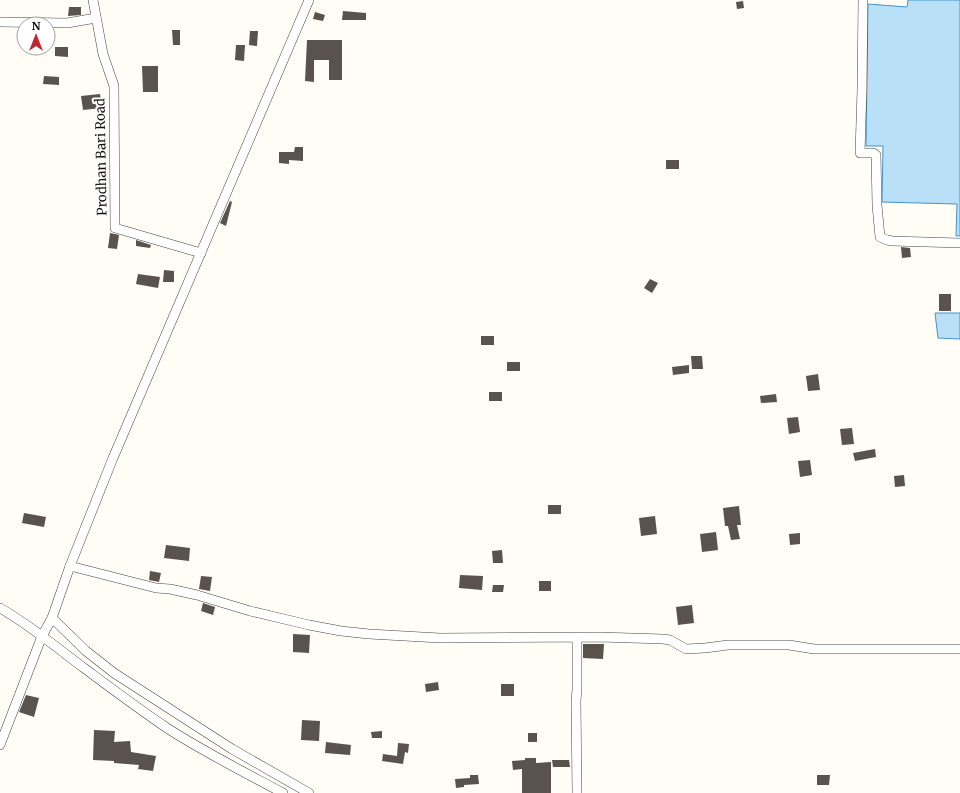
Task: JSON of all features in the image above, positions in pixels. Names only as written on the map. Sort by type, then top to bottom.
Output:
[{"type":"street","name":"Prodhan Bari Road","points":[[93,0],[103,54],[114,86],[115,228],[201,253]]},
{"type":"street","points":[[0,745],[42,636],[52,618],[70,566],[113,458],[309,0]]},
{"type":"street","points":[[863,0],[860,153],[873,153],[876,155],[877,205],[880,237],[892,241],[960,243]]},
{"type":"street","points":[[0,22],[67,23],[96,18]]},
{"type":"street","points":[[70,566],[156,588],[170,589],[197,595],[280,618],[341,631],[404,637],[663,639],[670,640],[686,649],[739,645],[789,645],[814,649],[960,649]]},
{"type":"street","points":[[0,608],[42,636],[168,728],[219,759],[283,793]]},
{"type":"street","points":[[52,618],[86,651],[114,673],[232,750],[309,793]]},
{"type":"street","points":[[577,638],[577,793]]},
{"type":"water","points":[[908,0],[960,0],[960,236],[956,236],[957,204],[882,202],[883,146],[866,146],[868,4],[907,7]]},
{"type":"water","points":[[935,313],[960,313],[960,339],[938,338]]},
{"type":"building","points":[[743,1],[744,8],[737,9],[736,2]]},
{"type":"building","points":[[69,7],[81,7],[81,15],[68,16]]},
{"type":"building","points":[[343,11],[366,13],[366,20],[342,20]]},
{"type":"building","points":[[315,12],[325,15],[323,21],[313,19]]},
{"type":"building","points":[[172,30],[180,30],[180,45],[173,45]]},
{"type":"building","points":[[250,31],[258,31],[257,46],[249,45]]},
{"type":"building","points":[[307,40],[342,40],[342,80],[329,80],[329,60],[314,60],[314,82],[305,81]]},
{"type":"building","points":[[236,45],[245,45],[244,61],[235,60]]},
{"type":"building","points":[[56,47],[68,47],[68,57],[55,56]]},
{"type":"building","points":[[142,66],[158,66],[158,92],[143,92]]},
{"type":"building","points":[[44,76],[59,77],[59,85],[43,84]]},
{"type":"building","points":[[100,94],[102,108],[83,110],[81,96]]},
{"type":"building","points":[[295,147],[303,147],[303,161],[289,160],[289,164],[279,163],[279,152],[294,152]]},
{"type":"building","points":[[666,160],[679,160],[679,169],[666,169]]},
{"type":"building","points":[[230,201],[232,202],[226,226],[220,223]]},
{"type":"building","points":[[110,233],[119,235],[117,249],[108,248]]},
{"type":"building","points":[[136,240],[151,245],[150,248],[136,246]]},
{"type":"building","points":[[901,247],[910,248],[911,257],[902,258]]},
{"type":"building","points":[[164,270],[174,271],[174,282],[163,282]]},
{"type":"building","points":[[138,274],[160,277],[158,288],[136,284]]},
{"type":"building","points":[[650,279],[658,283],[652,293],[644,288]]},
{"type":"building","points":[[939,294],[951,294],[951,311],[939,311]]},
{"type":"building","points":[[481,336],[494,336],[494,345],[481,345]]},
{"type":"building","points":[[691,356],[702,356],[703,369],[692,369]]},
{"type":"building","points":[[507,362],[520,362],[520,371],[507,371]]},
{"type":"building","points":[[689,365],[689,373],[673,375],[672,367]]},
{"type":"building","points":[[818,374],[820,390],[808,391],[806,376]]},
{"type":"building","points":[[489,392],[502,392],[502,401],[489,401]]},
{"type":"building","points":[[776,394],[777,402],[761,403],[760,396]]},
{"type":"building","points":[[798,417],[800,432],[789,434],[787,418]]},
{"type":"building","points":[[852,428],[854,444],[842,445],[840,429]]},
{"type":"building","points":[[875,449],[876,457],[855,461],[853,453]]},
{"type":"building","points":[[810,460],[812,475],[800,477],[798,461]]},
{"type":"building","points":[[904,475],[905,486],[895,487],[894,476]]},
{"type":"building","points":[[548,505],[561,505],[561,514],[548,514]]},
{"type":"building","points":[[739,506],[741,525],[737,525],[740,539],[731,540],[728,526],[725,526],[723,508]]},
{"type":"building","points":[[24,513],[46,517],[44,527],[22,523]]},
{"type":"building","points":[[655,516],[657,534],[641,536],[639,518]]},
{"type":"building","points":[[716,532],[718,550],[702,552],[700,534]]},
{"type":"building","points":[[800,533],[800,544],[790,545],[789,534]]},
{"type":"building","points":[[166,545],[190,548],[189,561],[164,558]]},
{"type":"building","points":[[502,550],[503,563],[493,563],[492,551]]},
{"type":"building","points":[[150,571],[161,573],[159,582],[149,580]]},
{"type":"building","points":[[460,575],[483,576],[482,590],[459,588]]},
{"type":"building","points":[[201,576],[212,577],[210,591],[199,589]]},
{"type":"building","points":[[539,581],[551,581],[551,591],[539,591]]},
{"type":"building","points":[[493,585],[504,585],[503,592],[492,592]]},
{"type":"building","points":[[203,603],[215,607],[213,615],[201,611]]},
{"type":"building","points":[[692,605],[694,623],[678,625],[676,607]]},
{"type":"building","points":[[293,634],[310,635],[309,653],[293,652]]},
{"type":"building","points":[[583,644],[604,644],[603,659],[583,658]]},
{"type":"building","points":[[438,682],[439,690],[426,692],[425,684]]},
{"type":"building","points":[[501,684],[514,684],[514,696],[501,696]]},
{"type":"building","points":[[26,695],[39,698],[34,717],[19,712]]},
{"type":"building","points":[[302,720],[320,721],[319,741],[301,740]]},
{"type":"building","points":[[94,730],[115,731],[114,742],[130,741],[131,752],[156,756],[153,771],[138,769],[139,765],[114,763],[114,761],[93,760]]},
{"type":"building","points":[[382,731],[382,738],[372,738],[371,732]]},
{"type":"building","points":[[528,733],[537,733],[537,742],[528,742]]},
{"type":"building","points":[[326,742],[351,745],[350,755],[325,753]]},
{"type":"building","points":[[398,743],[409,744],[408,753],[405,752],[403,764],[382,761],[383,754],[397,756]]},
{"type":"building","points":[[525,758],[536,758],[536,763],[551,762],[551,793],[522,793],[522,769],[513,770],[512,761],[525,760]]},
{"type":"building","points":[[552,760],[569,760],[570,767],[553,767]]},
{"type":"building","points":[[470,775],[478,775],[479,784],[464,785],[464,787],[456,788],[455,779],[470,778]]},
{"type":"building","points":[[817,775],[830,775],[829,785],[817,785]]}]
